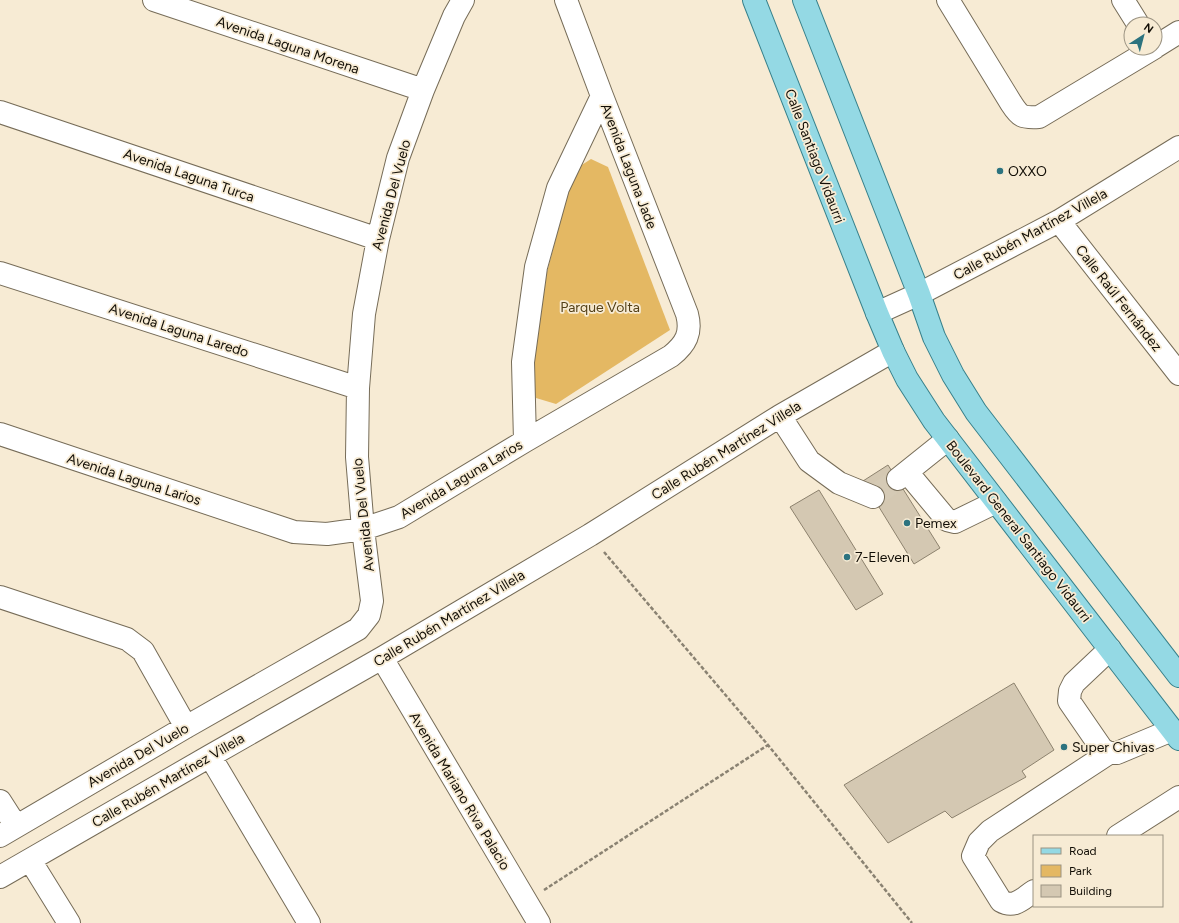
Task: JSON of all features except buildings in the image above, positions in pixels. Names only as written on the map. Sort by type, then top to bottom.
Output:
[{"type":"main road","name":"Calle Santiago Vidaurri","points":[[754,0],[877,313]]},
{"type":"main road","points":[[804,0],[919,294],[934,337],[953,375],[976,412],[1179,676]]},
{"type":"main road","name":"Boulevard General Santiago Vidaurri","points":[[877,313],[893,351],[908,379],[934,421],[1176,735]]},
{"type":"street","name":"Avenida Laguna Morena","points":[[154,0],[423,90]]},
{"type":"street","name":"Avenida Del Vuelo","points":[[8,831],[358,629],[369,615],[372,601],[363,529],[357,457],[358,388],[364,314],[378,239],[398,158],[423,90],[454,16],[463,0]]},
{"type":"street","name":"Avenida Laguna Jade","points":[[566,0],[687,314],[690,323],[689,333]]},
{"type":"street","points":[[948,0],[1014,107],[1020,115],[1026,118],[1039,117],[1140,56]]},
{"type":"street","points":[[1124,0],[1133,16]]},
{"type":"street","points":[[1163,42],[1179,32]]},
{"type":"street","points":[[525,441],[523,362],[536,266],[558,188],[602,96]]},
{"type":"street","name":"Avenida Laguna Turca","points":[[0,112],[378,239]]},
{"type":"street","name":"Calle Rubén Martínez Villela","points":[[877,313],[919,294],[1059,221],[1179,147]]},
{"type":"street","name":"Calle Raúl Fernández","points":[[1059,221],[1179,374]]},
{"type":"street","name":"Avenida Laguna Laredo","points":[[0,272],[358,388]]},
{"type":"street","name":"Avenida Laguna Larios","points":[[0,434],[294,532],[327,534],[363,529],[399,517],[525,441],[672,356],[680,350],[689,333]]},
{"type":"street","name":"Calle Rubén Martínez Villela","points":[[0,877],[382,658],[590,535],[780,416],[893,351]]},
{"type":"street","points":[[780,416],[809,462],[839,484],[873,497]]},
{"type":"street","points":[[948,439],[903,476],[947,520],[955,522],[996,502]]},
{"type":"street","points":[[0,597],[127,639],[143,651],[186,727]]},
{"type":"street","points":[[1110,649],[1074,683],[1070,691],[1070,701],[1102,749],[1109,753],[1117,753],[1176,735]]},
{"type":"street","name":"Avenida Mariano Riva Palacio","points":[[382,658],[539,923]]},
{"type":"street","points":[[1033,892],[1014,904],[1007,904],[1001,901],[973,856],[978,842],[990,830],[1109,753]]},
{"type":"street","points":[[210,756],[309,923]]},
{"type":"street","points":[[1120,835],[1179,797]]},
{"type":"street","points":[[0,801],[8,831]]},
{"type":"street","points":[[30,860],[69,923]]},
{"type":"path","points":[[590,535],[768,745],[912,923]]},
{"type":"path","points":[[526,902],[768,745]]},
{"type":"green space","name":"Parque Volta","points":[[591,159],[608,167],[670,330],[556,404],[536,398],[531,380],[547,272],[574,170]]},
{"type":"tunnel","points":[[873,497],[898,479]]},
{"type":"place","name":"OXXO","points":[[1000,171]]},
{"type":"place","name":"Pemex","points":[[907,523]]},
{"type":"place","name":"7-Eleven","points":[[847,557]]},
{"type":"place","name":"Super Chivas","points":[[1064,747]]}]
